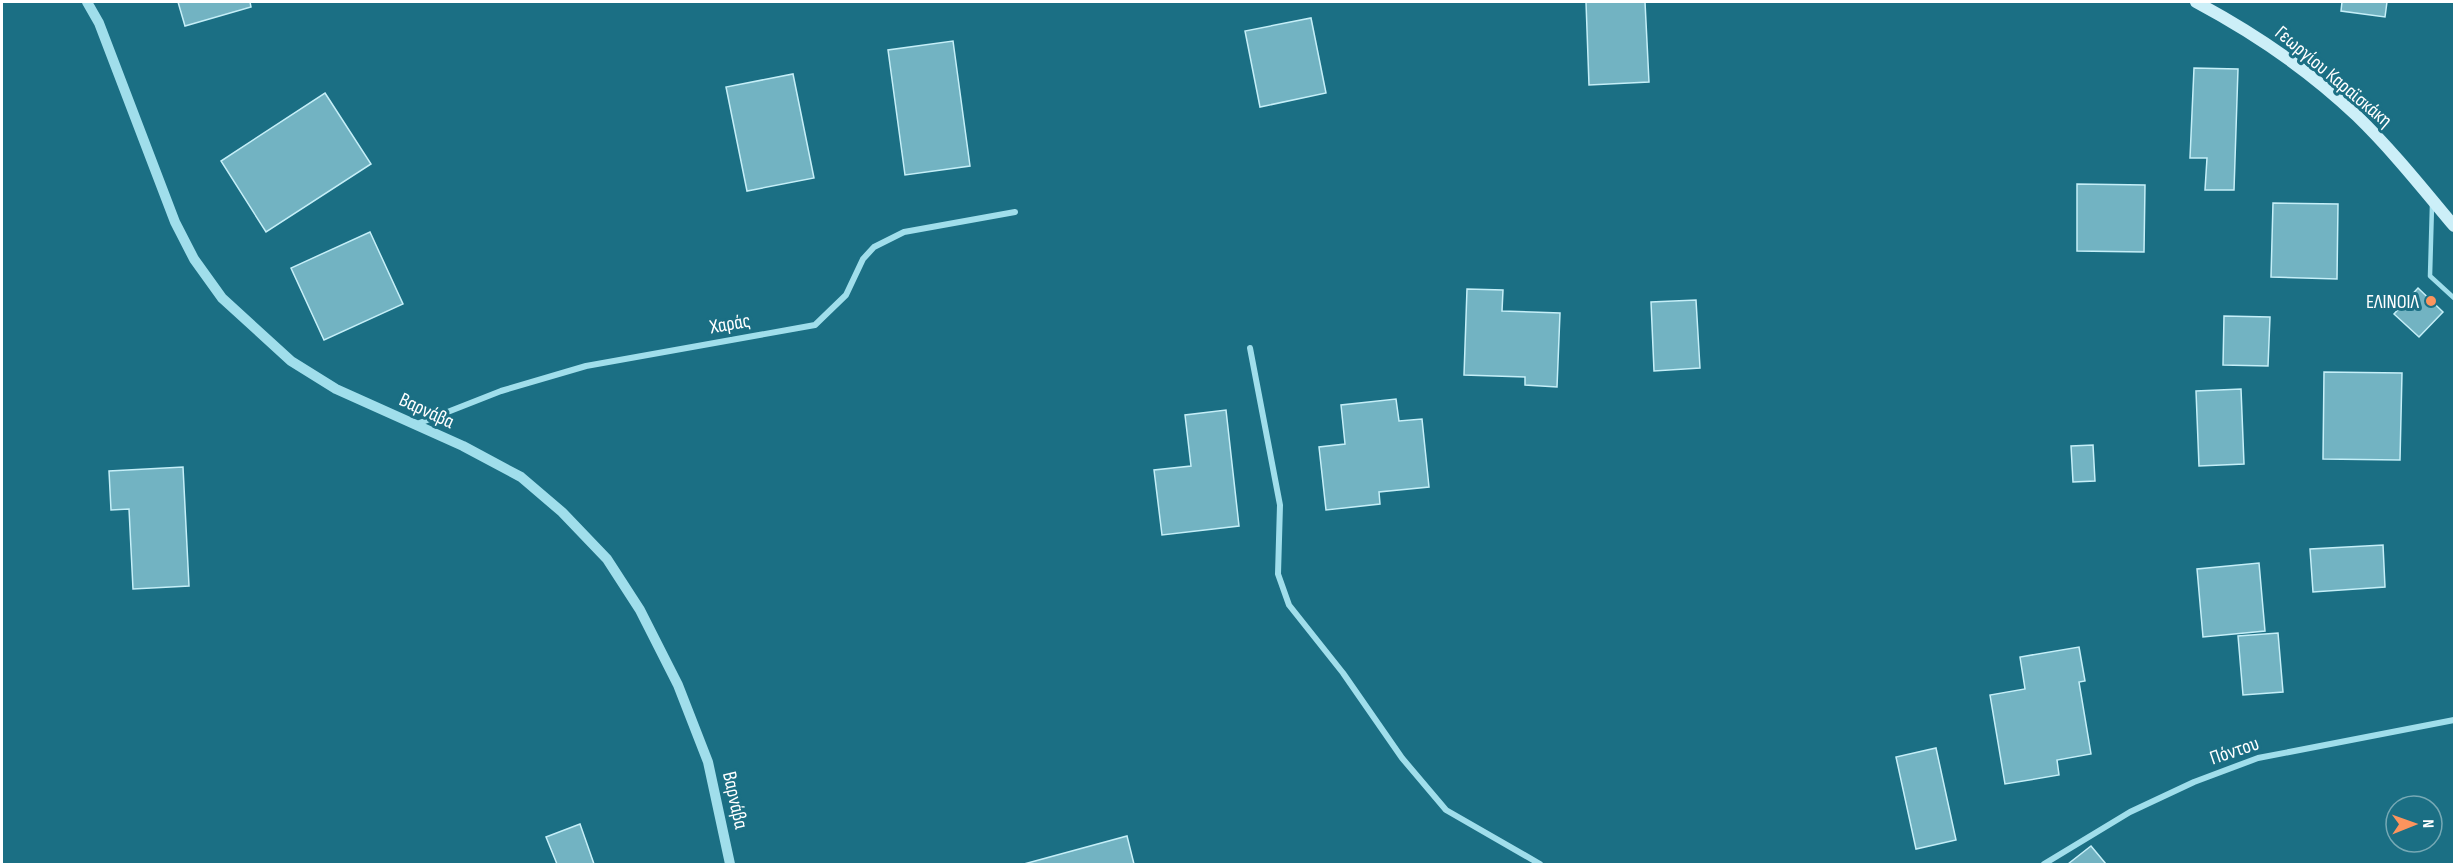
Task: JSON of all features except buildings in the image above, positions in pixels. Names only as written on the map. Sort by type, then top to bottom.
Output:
[{"type":"main road","name":"Γεωργίου Καραϊσκάκη","points":[[2196,2],[2257,37],[2314,80],[2356,116],[2454,226]]},
{"type":"street","name":"Βαρνάβα","points":[[87,2],[99,23],[175,222],[195,259],[222,298],[291,362],[336,389],[417,424],[521,477],[562,512],[607,559],[640,610],[678,685],[708,762],[730,864]]},
{"type":"street","name":"Χαράς","points":[[417,424],[501,391],[586,366],[815,325],[846,295],[863,259],[874,247],[904,231],[1015,212]]},
{"type":"street","points":[[1250,348],[1280,505],[1278,574],[1288,605],[1343,673],[1402,758],[1446,810],[1540,864]]},
{"type":"street","name":"Πόντου","points":[[2044,864],[2130,812],[2194,782],[2258,758],[2454,720]]},
{"type":"lane","points":[[2432,200],[2430,276],[2454,298]]},
{"type":"place","name":"ΕΛΙΝΟΙΛ","points":[[2431,301]]}]
